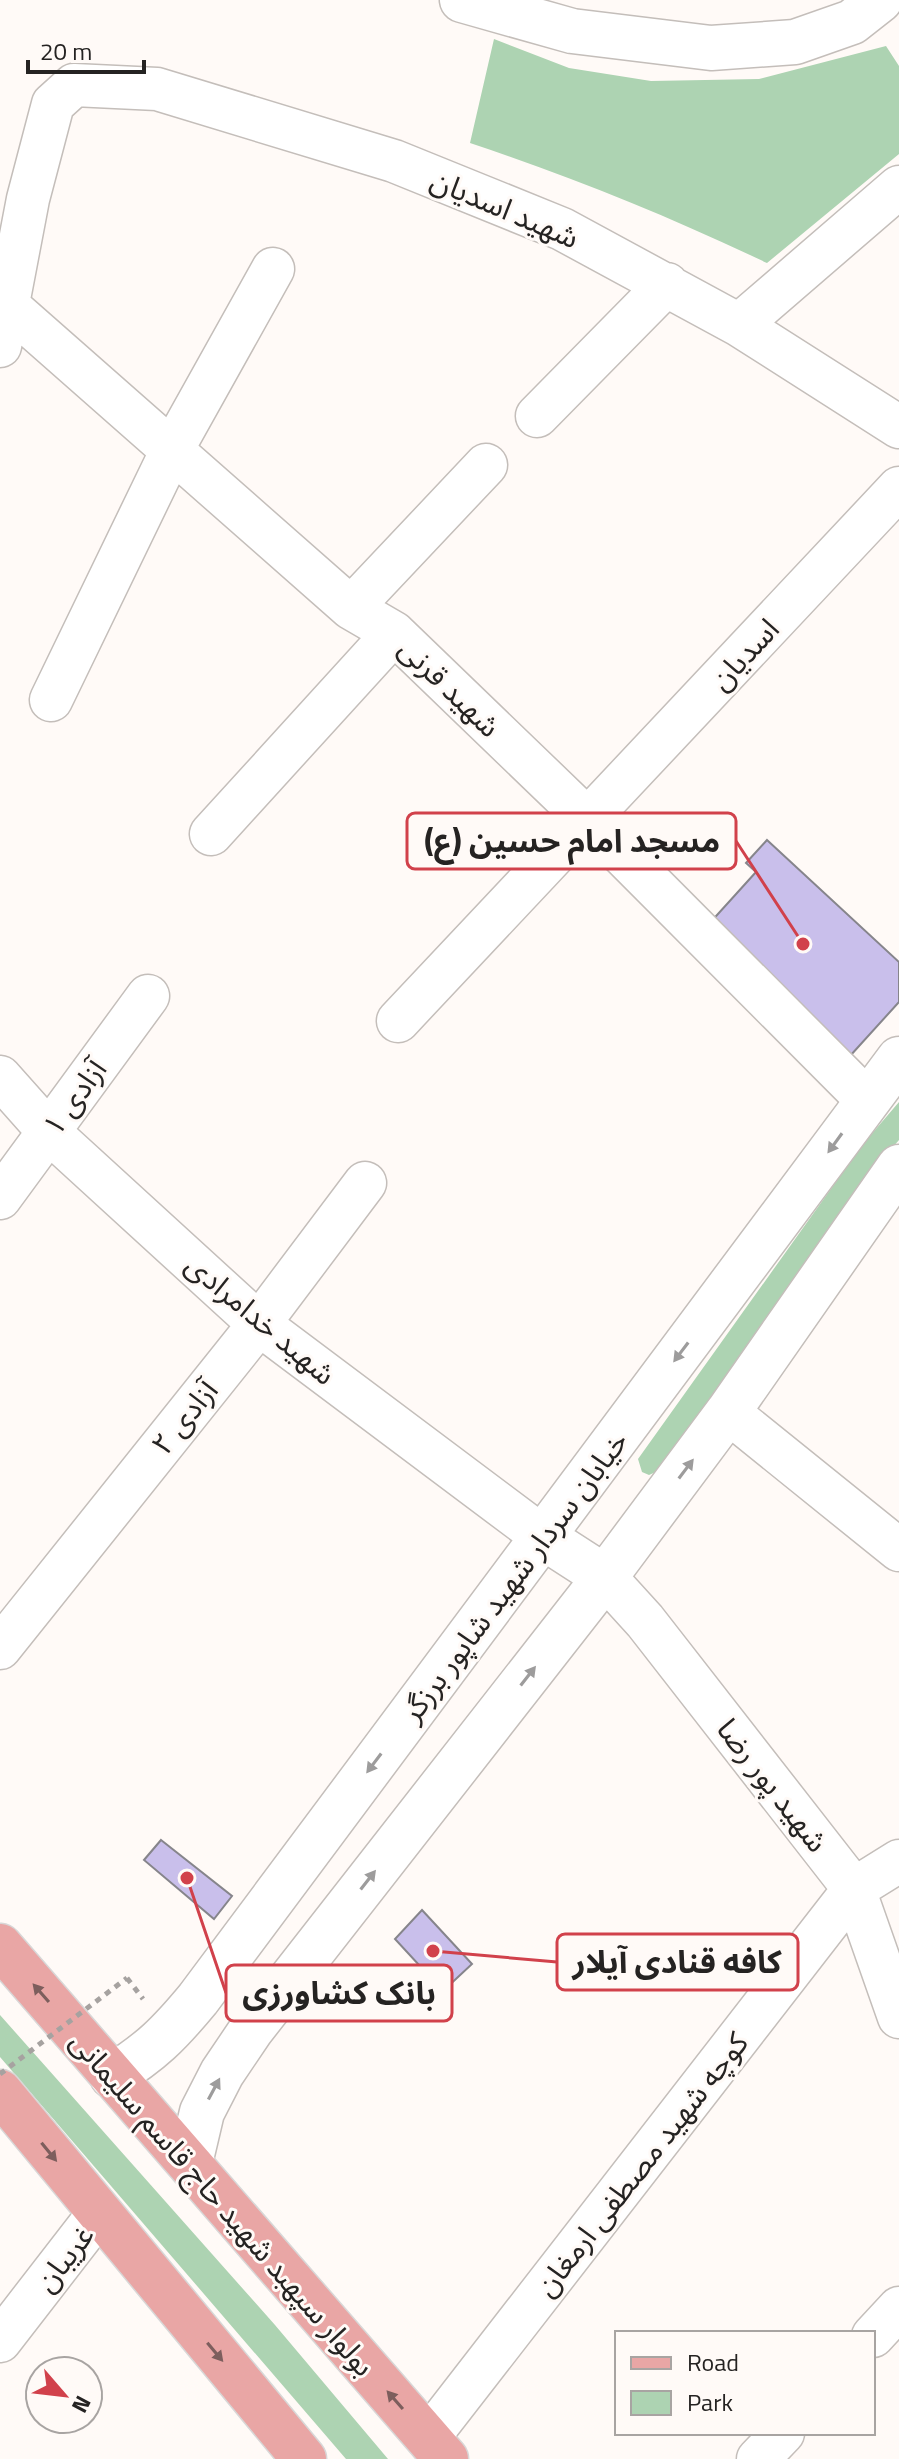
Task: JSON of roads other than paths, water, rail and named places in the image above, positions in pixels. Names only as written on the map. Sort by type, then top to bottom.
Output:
[{"type":"main road","points":[[480,2],[572,31],[711,48],[795,42],[864,7]]},
{"type":"main road","name":"خیابان سردار شهید شاپور برزگر","points":[[112,2076],[145,2056],[198,1999],[899,1059]]},
{"type":"main road","points":[[190,2163],[202,2112],[222,2073],[251,2030],[605,1577],[728,1412],[899,1167]]},
{"type":"main road","points":[[543,1537],[605,1577]]},
{"type":"main road","name":"بولوار سپهبد شهید حاج قاسم سلیمانی","points":[[0,1946],[437,2449]]},
{"type":"main road","points":[[198,1999],[197,2014],[205,2027],[217,2035],[251,2030]]},
{"type":"main road","points":[[0,2092],[304,2459]]},
{"type":"street","name":"شهید اسدیان","points":[[14,196],[53,104],[74,85],[157,89],[394,161],[562,229],[739,325],[899,427]]},
{"type":"street","points":[[739,325],[899,187]]},
{"type":"street","points":[[0,346],[7,305],[14,196]]},
{"type":"street","points":[[51,700],[172,450],[273,269]]},
{"type":"street","points":[[537,416],[667,284]]},
{"type":"street","name":"شهید قرنی","points":[[7,305],[351,608],[394,633],[588,820],[867,1100]]},
{"type":"street","points":[[351,608],[486,465]]},
{"type":"street","name":"اسدیان","points":[[398,1021],[899,488]]},
{"type":"street","points":[[211,834],[394,633]]},
{"type":"street","name":"آزادی ۱","points":[[0,1198],[148,996]]},
{"type":"street","name":"شهید خدامرادی","points":[[0,1077],[49,1132],[259,1324],[543,1537]]},
{"type":"street","name":"آزادی ۲","points":[[0,1648],[259,1324],[365,1183]]},
{"type":"street","points":[[728,1412],[899,1550]]},
{"type":"street","name":"شهید پور رضا","points":[[605,1577],[645,1621],[854,1889],[899,2017]]},
{"type":"street","points":[[854,1889],[899,1861]]},
{"type":"street","name":"کوچه شهید مصطفی ارمغان","points":[[437,2449],[854,1889]]},
{"type":"street","name":"غریبان","points":[[0,2341],[99,2213]]},
{"type":"street","points":[[875,2334],[899,2308]]},
{"type":"street","points":[[758,2459],[781,2435]]},
{"type":"place","name":"مسجد امام حسین (ع)","points":[[803,944]]},
{"type":"place","name":"بانک کشاورزی","points":[[187,1878]]},
{"type":"place","name":"کافه قنادی آیلار","points":[[433,1951]]}]
